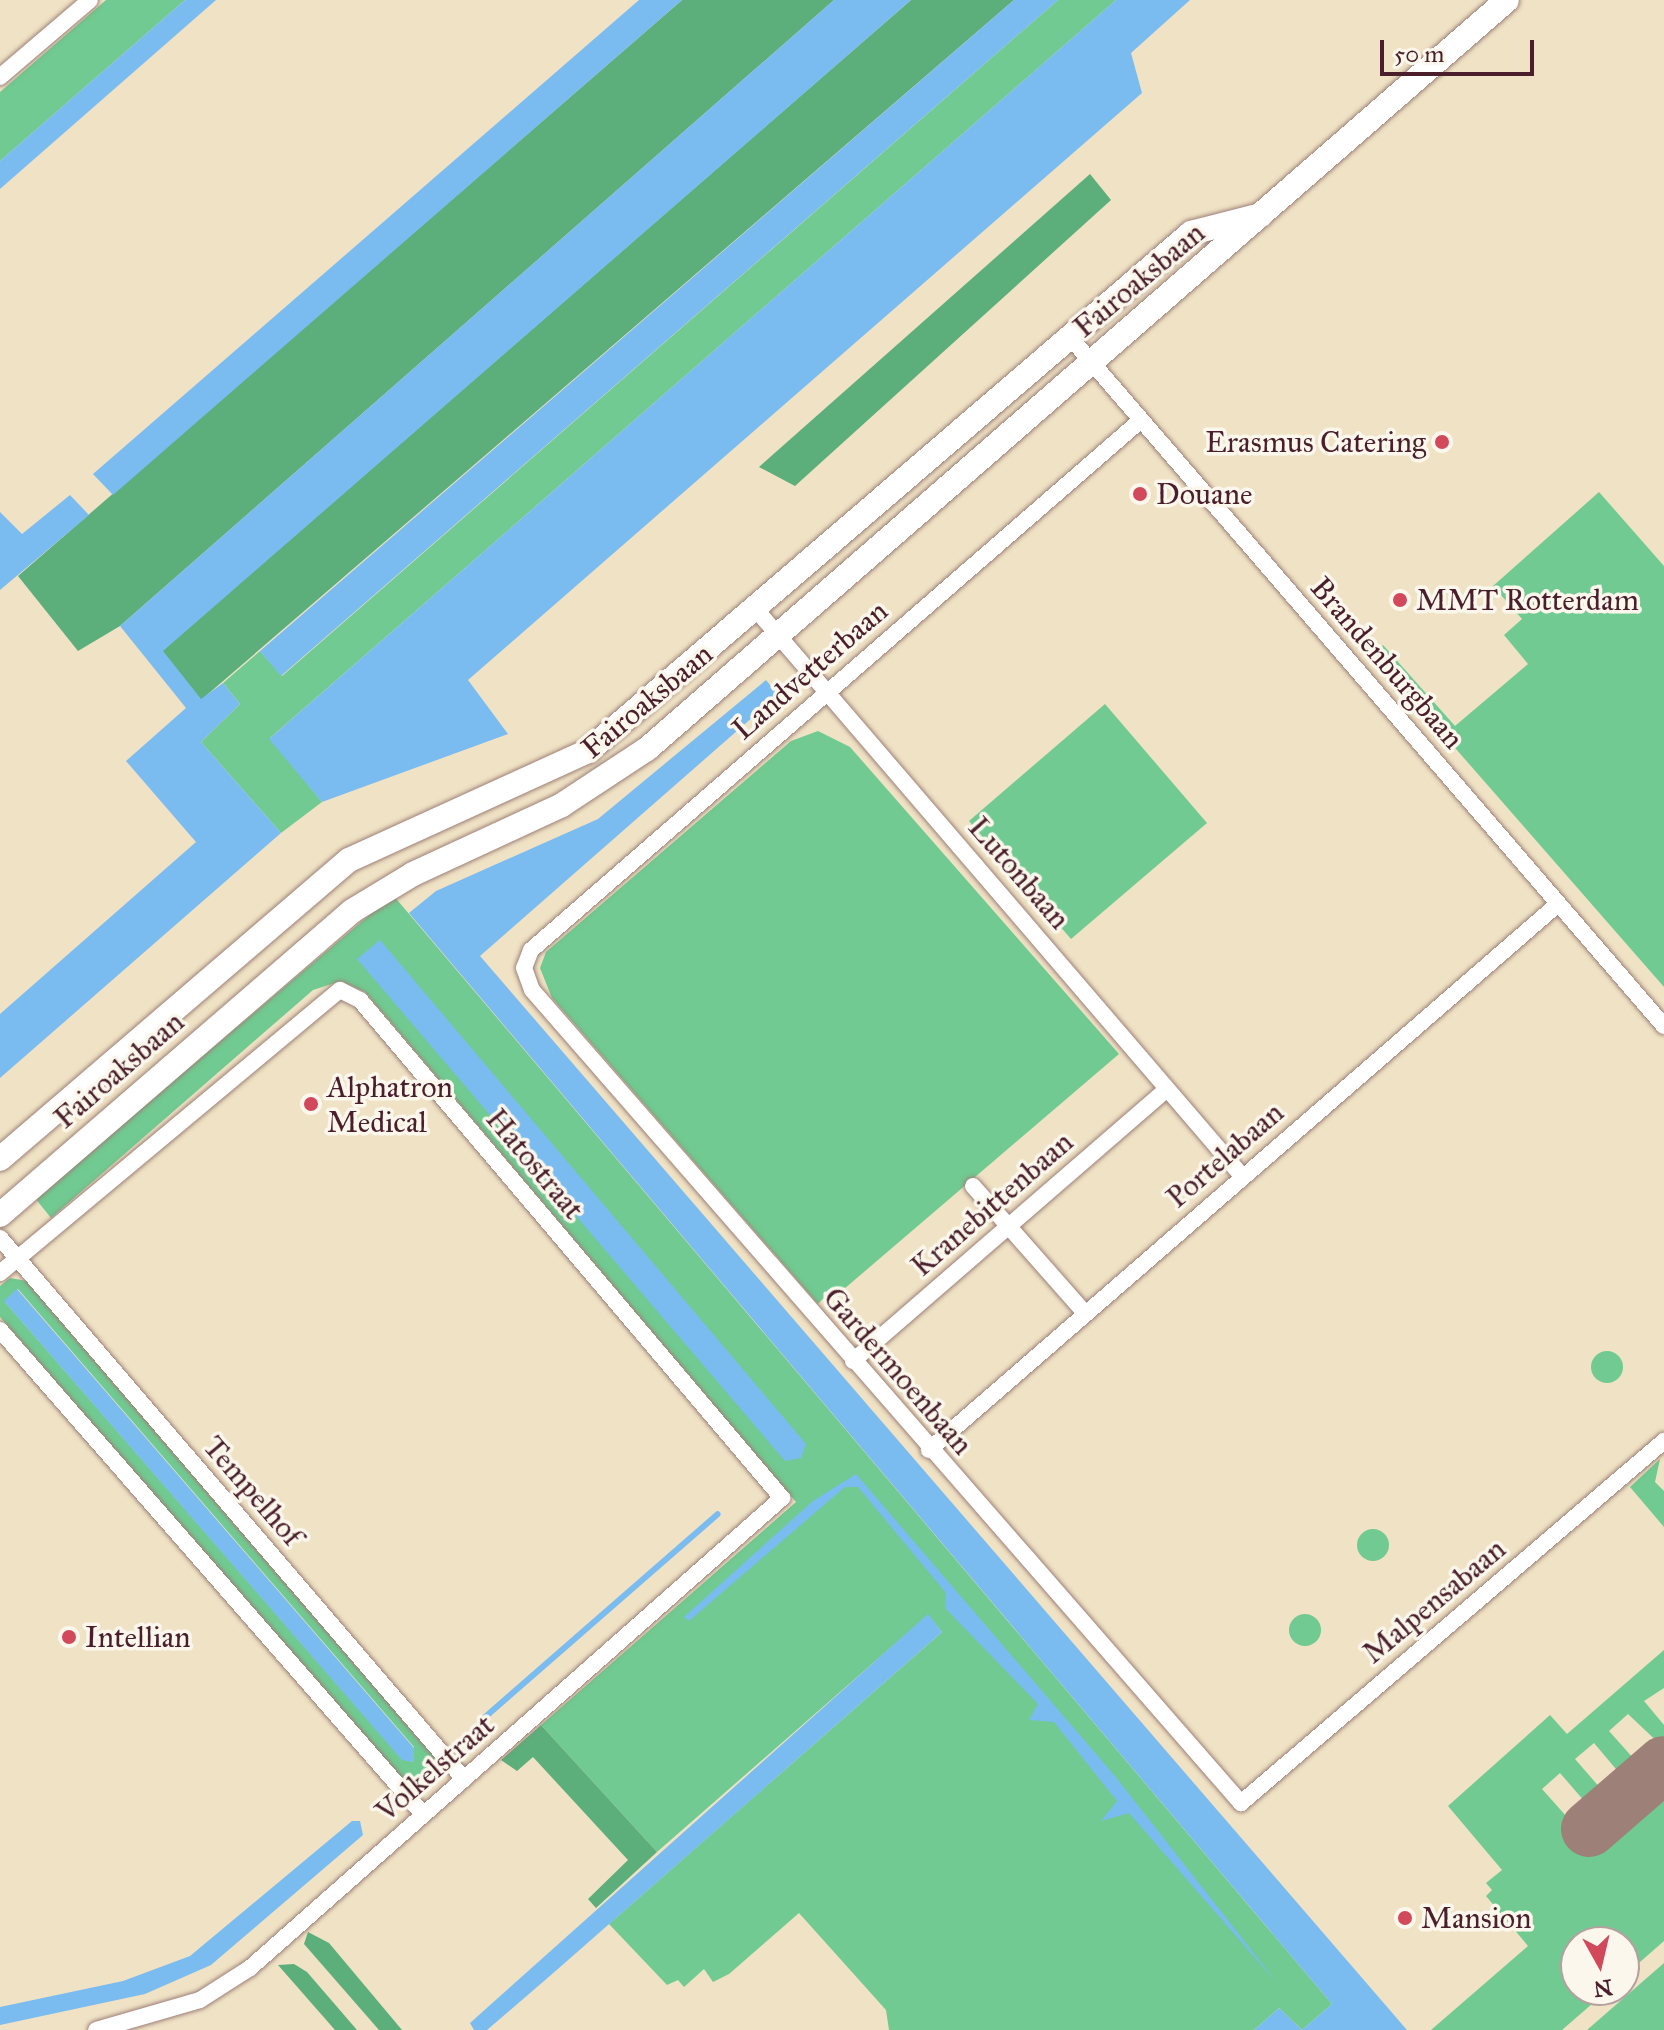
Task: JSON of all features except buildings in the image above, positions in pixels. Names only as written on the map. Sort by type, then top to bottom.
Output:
[{"type":"main road","name":"Fairoaksbaan","points":[[0,1215],[352,911],[608,779],[1507,0]]},
{"type":"main road","name":"Fairoaksbaan","points":[[0,1159],[349,860],[588,751],[753,606],[1191,233],[1263,214]]},
{"type":"street","points":[[0,77],[90,0]]},
{"type":"street","name":"Brandenburgbaan","points":[[1069,336],[1664,1026]]},
{"type":"street","name":"Landvetterbaan","points":[[524,968],[531,950],[1141,420]]},
{"type":"street","name":"Lutonbaan","points":[[753,606],[1243,1177]]},
{"type":"street","name":"Portelabaan","points":[[929,1450],[1558,904]]},
{"type":"street","name":"Gardermoenbaan","points":[[524,968],[532,990],[929,1450],[1241,1803]]},
{"type":"street","name":"Hatostraat","points":[[0,1273],[340,990],[360,1000],[782,1498]]},
{"type":"street","name":"Kranebittenbaan","points":[[853,1361],[1167,1089]]},
{"type":"street","points":[[973,1186],[1085,1313]]},
{"type":"street","name":"Tempelhof","points":[[0,1238],[464,1779]]},
{"type":"street","points":[[0,1330],[423,1814]]},
{"type":"street","name":"Malpensabaan","points":[[1241,1803],[1664,1441]]},
{"type":"street","name":"Volkelstraat","points":[[96,2030],[200,2000],[250,1968],[782,1498]]},
{"type":"green space","points":[[106,0],[185,0],[0,161],[0,92]]},
{"type":"green space","points":[[682,0],[834,0],[120,626],[78,651],[18,576]]},
{"type":"green space","points":[[911,0],[1014,0],[201,700],[162,651]]},
{"type":"green space","points":[[1058,0],[1116,0],[270,738],[322,802],[281,833],[201,742],[240,704],[223,683],[260,651],[282,676]]},
{"type":"green space","points":[[1090,174],[1111,200],[795,486],[759,467]]},
{"type":"green space","points":[[1599,492],[1664,566],[1664,987],[1373,654],[1383,645],[1455,726],[1528,664],[1504,635],[1522,619],[1493,586]]},
{"type":"green space","points":[[1105,704],[1207,823],[1071,939],[969,821]]},
{"type":"green space","points":[[818,731],[850,747],[1119,1054],[837,1295],[832,1289],[818,1304],[552,998],[540,968],[546,952],[791,741]]},
{"type":"green space","points":[[393,895],[1332,2004],[1302,2030],[1279,2008],[1254,2030],[889,2030],[886,2010],[799,1913],[729,1974],[713,1982],[704,1969],[684,1987],[678,1980],[667,1985],[609,1924],[942,1632],[928,1615],[657,1852],[541,1725],[796,1502],[365,992],[341,981],[313,990],[51,1218],[35,1198]]},
{"type":"green space","points":[[10,1278],[27,1281],[436,1756],[426,1775],[412,1782],[397,1776],[0,1317],[0,1286]],"holes":[[[18,1289],[414,1747],[414,1762],[402,1759],[5,1302]]]},
{"type":"green space","points":[[1607,1351],[1618,1356],[1623,1367],[1618,1378],[1607,1383],[1596,1378],[1591,1367],[1596,1356]]},
{"type":"green space","points":[[1660,1459],[1655,1482],[1664,1491],[1664,1527],[1630,1487]]},
{"type":"green space","points":[[1373,1529],[1384,1534],[1389,1545],[1384,1556],[1373,1561],[1362,1556],[1357,1545],[1362,1534]]},
{"type":"green space","points":[[1305,1614],[1316,1619],[1321,1630],[1316,1641],[1305,1646],[1294,1641],[1289,1630],[1294,1619]]},
{"type":"green space","points":[[1664,1650],[1664,1688],[1644,1701],[1664,1725],[1664,1748],[1628,1714],[1609,1731],[1642,1768],[1626,1781],[1594,1743],[1575,1759],[1608,1797],[1592,1810],[1560,1773],[1542,1789],[1575,1826],[1565,1835],[1580,1850],[1664,1779],[1664,1941],[1640,1962],[1640,1926],[1560,1926],[1560,2006],[1590,2006],[1562,2030],[1431,2030],[1528,1946],[1486,1896],[1492,1890],[1486,1883],[1502,1870],[1448,1806],[1550,1715],[1567,1734]]},
{"type":"green space","points":[[541,1725],[657,1852],[596,1908],[588,1899],[628,1860],[533,1757],[517,1771],[501,1760]]},
{"type":"green space","points":[[308,1932],[329,1943],[402,2030],[379,2030],[304,1944]]},
{"type":"green space","points":[[1664,1963],[1664,2030],[1587,2030],[1615,2006],[1640,2006],[1640,1984]]},
{"type":"green space","points":[[294,1964],[307,1972],[357,2030],[335,2030],[278,1965]]},
{"type":"water","points":[[185,0],[216,0],[0,189],[0,161]]},
{"type":"water","points":[[639,0],[682,0],[113,495],[93,474]]},
{"type":"water","points":[[834,0],[911,0],[163,651],[201,699],[223,683],[240,704],[201,742],[281,833],[0,1078],[0,1014],[196,842],[126,761],[186,708],[120,626]]},
{"type":"water","points":[[1014,0],[1058,0],[281,676],[260,651]]},
{"type":"water","points":[[1116,0],[1190,0],[1131,53],[1142,93],[468,680],[508,734],[322,802],[269,739]]},
{"type":"water","points":[[70,495],[89,515],[0,590],[0,512],[22,534]]},
{"type":"water","points":[[766,680],[778,695],[480,956],[1407,2030],[1302,2030],[1332,2004],[409,913],[436,891],[598,819]]},
{"type":"water","points":[[380,940],[806,1444],[801,1458],[785,1461],[357,959]]},
{"type":"water","points":[[17,1289],[414,1748],[414,1762],[402,1760],[4,1301]]},
{"type":"water","points":[[856,1474],[1115,1776],[1277,1983],[1129,1813],[1101,1821],[1117,1801],[1054,1722],[1029,1720],[1038,1704],[945,1608],[946,1593],[858,1487],[845,1487],[689,1621],[684,1617],[813,1501]]},
{"type":"water","points":[[928,1614],[942,1632],[487,2030],[474,2030],[470,2023]]},
{"type":"water","points":[[352,1821],[360,1821],[363,1835],[211,1965],[145,1994],[0,2025],[0,2007],[123,1981],[190,1956]]},
{"type":"water","points":[[1279,2008],[1302,2030],[1254,2030]]},
{"type":"waterway","points":[[484,1718],[718,1514]]},
{"type":"taxiway","points":[[1589,1829],[1664,1764]]},
{"type":"place","name":"Erasmus Catering","points":[[1442,442]]},
{"type":"place","name":"Douane","points":[[1140,494]]},
{"type":"place","name":"MMT Rotterdam","points":[[1400,600]]},
{"type":"place","name":"Alphatron Medical","points":[[311,1104]]},
{"type":"place","name":"Intellian","points":[[69,1637]]},
{"type":"place","name":"Mansion","points":[[1405,1918]]}]
